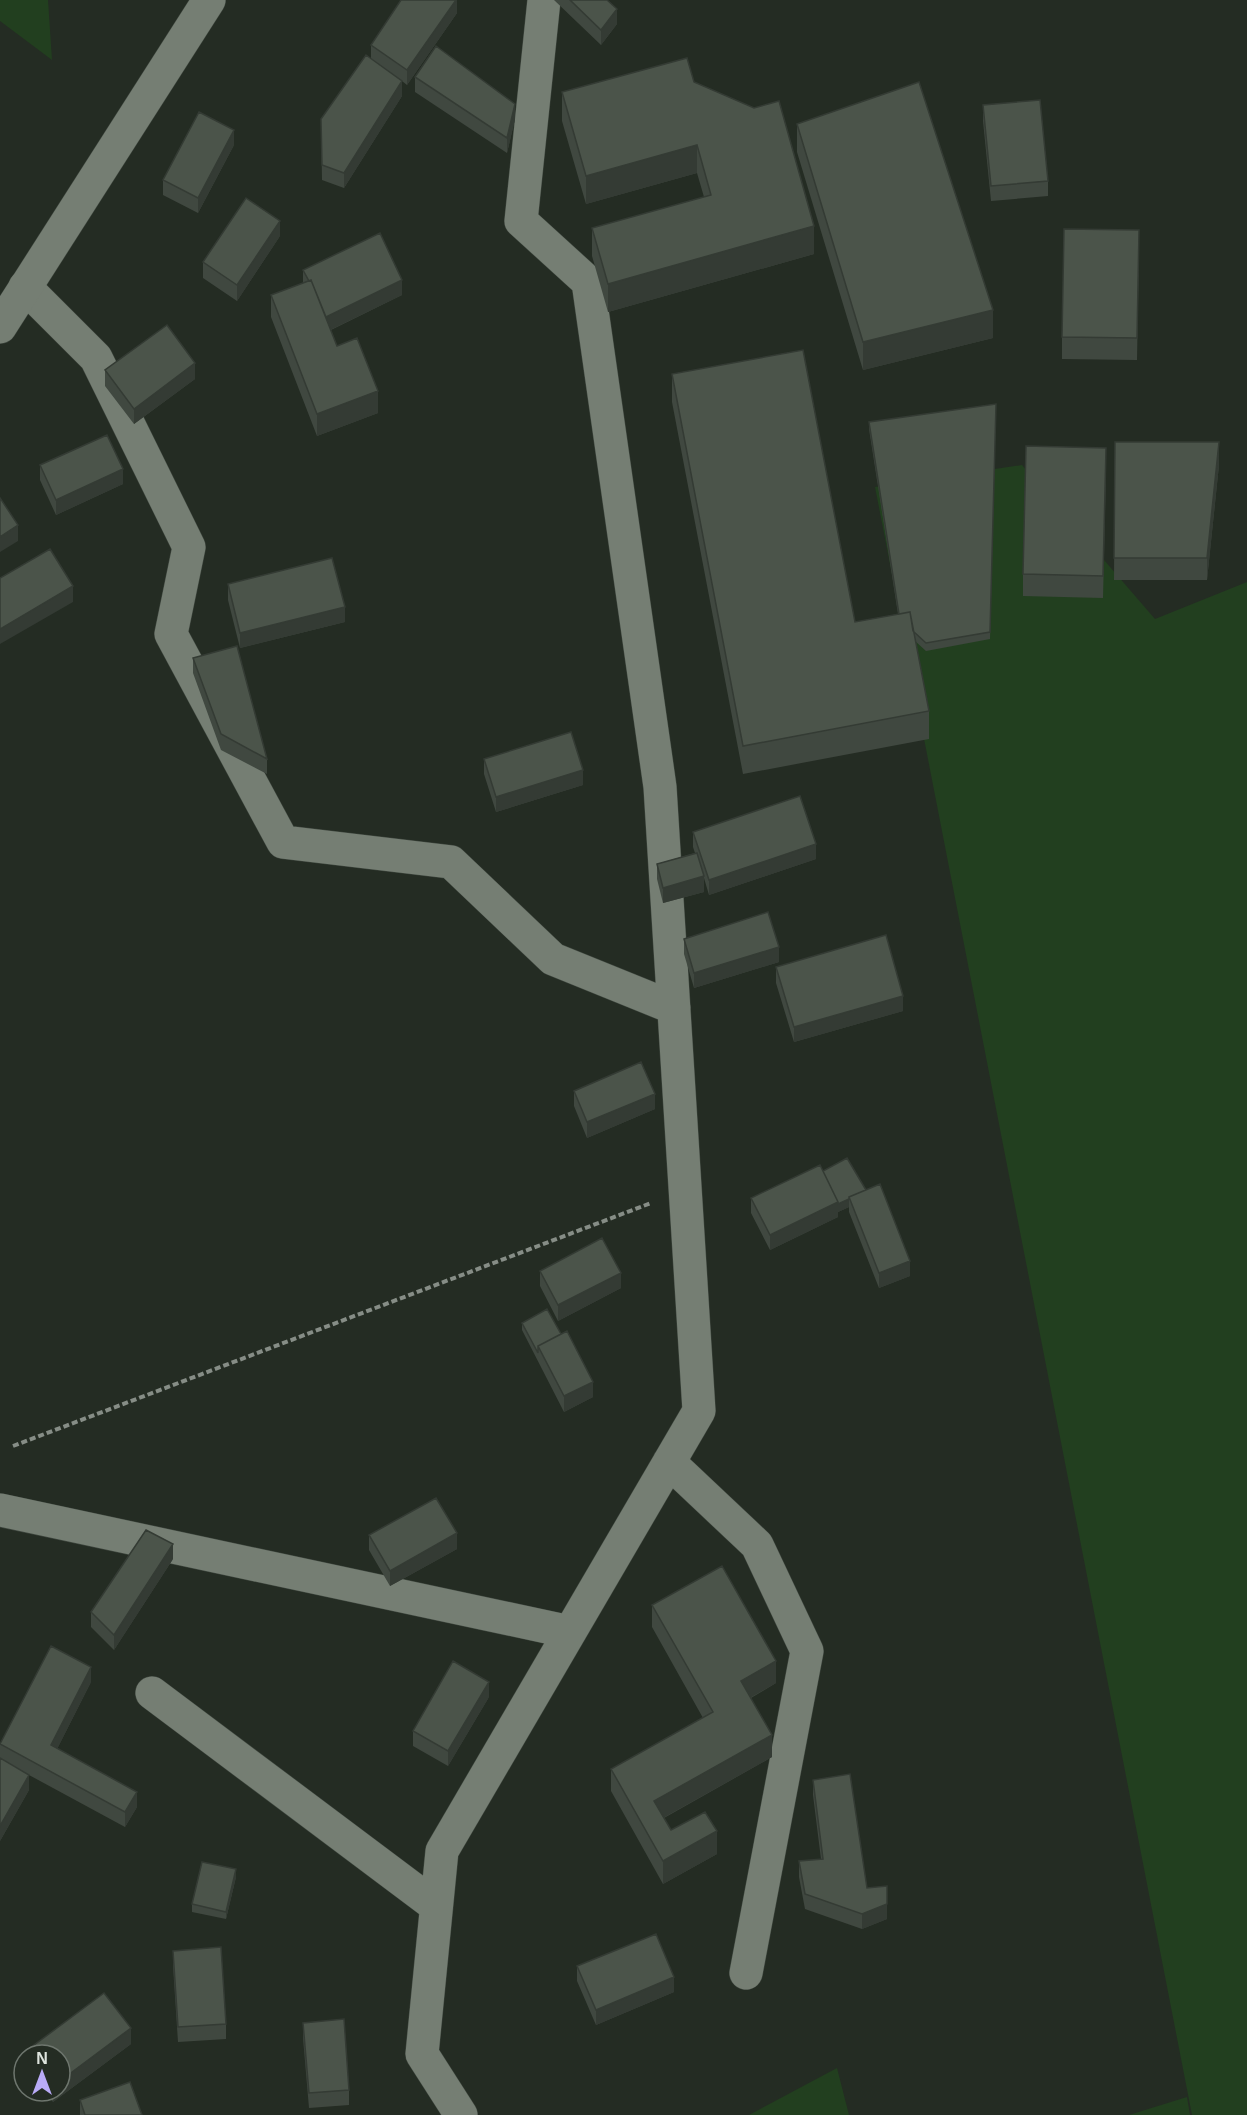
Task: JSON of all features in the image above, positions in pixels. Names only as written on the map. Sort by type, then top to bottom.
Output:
[{"type":"street","points":[[0,327],[209,0]]},
{"type":"street","points":[[461,2115],[422,2054],[442,1851],[699,1411],[660,787],[588,282],[521,220],[544,0]]},
{"type":"street","points":[[25,287],[96,358],[189,547],[171,634],[283,842],[451,862],[553,959],[674,1008]]},
{"type":"street","points":[[669,1462],[757,1545],[807,1651],[746,1973]]},
{"type":"street","points":[[0,1510],[570,1632]]},
{"type":"street","points":[[152,1693],[436,1906]]},
{"type":"path","points":[[13,1446],[685,1190]]},
{"type":"green space","points":[[0,0],[48,0],[52,60],[0,21]]},
{"type":"green space","points":[[1022,465],[1155,619],[1247,582],[1247,2115],[1192,2115],[875,487]]},
{"type":"green space","points":[[837,2068],[849,2115],[749,2115]]},
{"type":"green space","points":[[1187,2097],[1190,2115],[1129,2115]]},
{"type":"building","points":[[401,0],[456,0],[407,70],[371,45]]},
{"type":"building","points":[[570,0],[607,0],[617,9],[601,30]]},
{"type":"building","points":[[436,46],[515,104],[507,138],[415,77]]},
{"type":"building","points":[[366,55],[402,81],[344,173],[322,165],[321,119]]},
{"type":"building","points":[[687,58],[694,82],[754,108],[779,101],[814,226],[608,284],[592,228],[711,195],[697,145],[586,176],[562,92]]},
{"type":"building","points":[[919,82],[993,310],[863,342],[797,124]]},
{"type":"building","points":[[1040,100],[1048,181],[991,186],[983,105]]},
{"type":"building","points":[[199,112],[234,130],[198,198],[163,180]]},
{"type":"building","points":[[246,198],[280,221],[237,285],[203,262]]},
{"type":"building","points":[[1064,229],[1139,230],[1137,338],[1062,337]]},
{"type":"building","points":[[380,233],[402,280],[326,317],[311,280],[309,281],[303,270]]},
{"type":"building","points":[[311,280],[337,346],[357,338],[378,391],[317,414],[271,295]]},
{"type":"building","points":[[167,325],[195,363],[134,409],[105,370]]},
{"type":"building","points":[[803,350],[855,622],[910,612],[929,711],[743,746],[672,374]]},
{"type":"building","points":[[996,404],[990,632],[926,643],[913,631],[910,612],[899,614],[869,422]]},
{"type":"building","points":[[107,435],[123,469],[56,500],[40,465]]},
{"type":"building","points":[[1115,442],[1219,442],[1207,558],[1114,558]]},
{"type":"building","points":[[1026,446],[1106,448],[1103,576],[1023,574]]},
{"type":"building","points":[[0,498],[18,525],[0,537]]},
{"type":"building","points":[[50,549],[73,586],[0,629],[0,578]]},
{"type":"building","points":[[332,558],[345,607],[240,633],[228,584]]},
{"type":"building","points":[[237,646],[267,759],[221,734],[193,658]]},
{"type":"building","points":[[571,732],[583,770],[496,797],[484,759]]},
{"type":"building","points":[[800,796],[816,844],[709,880],[693,832]]},
{"type":"building","points":[[697,853],[704,876],[663,888],[657,864]]},
{"type":"building","points":[[768,912],[779,947],[694,973],[684,939]]},
{"type":"building","points":[[886,935],[903,996],[794,1027],[776,967]]},
{"type":"building","points":[[641,1062],[655,1094],[587,1122],[574,1091]]},
{"type":"building","points":[[847,1158],[866,1190],[838,1204],[823,1171]]},
{"type":"building","points":[[820,1165],[838,1202],[770,1235],[751,1198]]},
{"type":"building","points":[[880,1184],[910,1261],[879,1273],[849,1197]]},
{"type":"building","points":[[602,1238],[621,1273],[558,1305],[540,1271]]},
{"type":"building","points":[[547,1309],[561,1334],[538,1346],[538,1353],[522,1323]]},
{"type":"building","points":[[567,1331],[593,1382],[564,1396],[538,1346]]},
{"type":"building","points":[[436,1498],[457,1533],[390,1571],[369,1535]]},
{"type":"building","points":[[146,1530],[173,1544],[114,1635],[91,1612]]},
{"type":"building","points":[[722,1566],[776,1661],[741,1681],[772,1735],[654,1801],[671,1830],[705,1812],[717,1831],[663,1861],[611,1769],[713,1712],[652,1605]]},
{"type":"building","points":[[51,1646],[91,1667],[51,1745],[137,1792],[125,1812],[0,1744]]},
{"type":"building","points":[[453,1661],[489,1682],[448,1751],[413,1731]]},
{"type":"building","points":[[0,1758],[29,1775],[0,1826]]},
{"type":"building","points":[[850,1774],[867,1888],[887,1886],[887,1904],[862,1914],[805,1894],[799,1861],[823,1859],[813,1780]]},
{"type":"building","points":[[202,1862],[236,1869],[226,1912],[192,1904]]},
{"type":"building","points":[[656,1934],[674,1977],[596,2010],[577,1966]]},
{"type":"building","points":[[221,1947],[226,2024],[178,2027],[173,1951]]},
{"type":"building","points":[[104,1993],[131,2028],[72,2072],[72,2043],[37,2043]]},
{"type":"building","points":[[344,2019],[349,2090],[309,2093],[303,2023]]},
{"type":"building","points":[[130,2082],[142,2115],[85,2115],[80,2100]]}]
